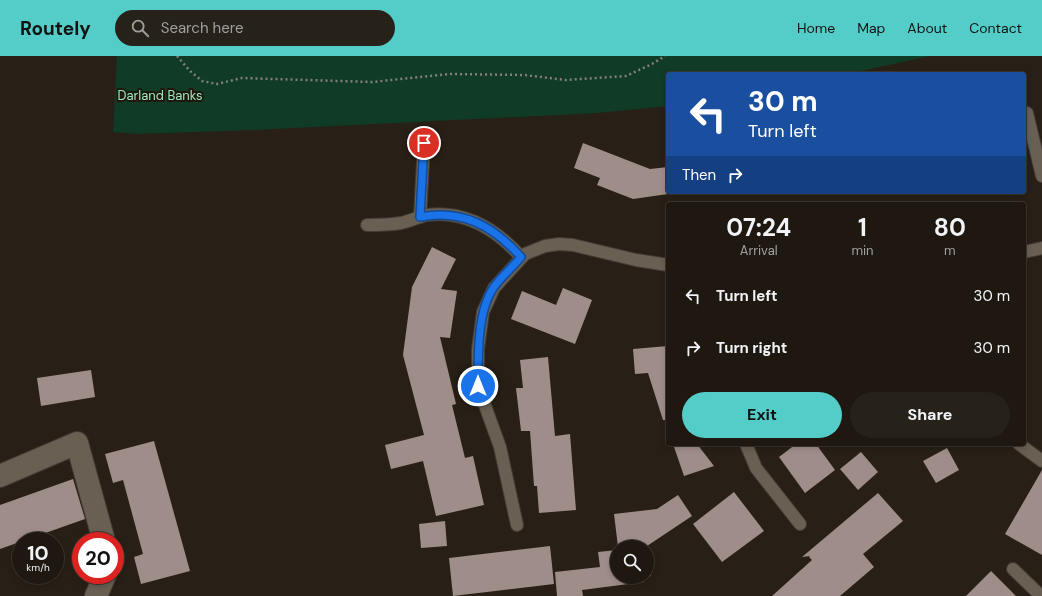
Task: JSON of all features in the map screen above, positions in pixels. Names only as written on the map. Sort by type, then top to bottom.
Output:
[{"type":"street","points":[[0,476],[77,443],[102,532]]},
{"type":"street","points":[[96,596],[101,584]]},
{"type":"lane","points":[[1027,113],[1042,176]]},
{"type":"lane","points":[[420,217],[424,143]]},
{"type":"lane","points":[[367,225],[392,224],[420,217],[448,215],[471,220],[484,226],[500,236],[521,257]]},
{"type":"lane","points":[[517,525],[500,447],[478,386],[478,349],[483,312],[494,288],[521,257],[545,246],[566,244],[636,260],[666,265]]},
{"type":"lane","points":[[1026,252],[1042,248]]},
{"type":"lane","points":[[747,446],[756,468],[800,524]]},
{"type":"lane","points":[[1022,446],[1042,461]]},
{"type":"lane","points":[[1013,569],[1041,596]]},
{"type":"path","points":[[177,56],[190,71],[202,81],[217,84],[242,78],[372,82],[449,74],[525,75],[564,80],[626,76],[665,56]]},
{"type":"green space","name":"Darland Banks","points":[[117,56],[930,56],[856,72],[666,72],[666,106],[597,113],[252,130],[136,134],[113,132]]},
{"type":"building","points":[[583,143],[650,169],[666,167],[666,194],[668,194],[633,199],[597,185],[600,178],[574,168]]},
{"type":"building","points":[[432,247],[456,259],[441,289],[457,291],[450,338],[440,337],[456,404],[452,405],[465,458],[473,456],[484,505],[436,516],[423,461],[391,469],[385,445],[424,435],[403,355],[412,287]]},
{"type":"building","points":[[563,288],[592,300],[575,344],[511,319],[522,291],[556,305]]},
{"type":"building","points":[[666,346],[666,420],[663,420],[648,373],[635,374],[633,349]]},
{"type":"building","points":[[548,357],[555,436],[570,434],[576,510],[539,513],[537,486],[534,486],[530,431],[521,431],[516,388],[523,388],[520,360]]},
{"type":"building","points":[[91,370],[95,397],[41,406],[37,378]]},
{"type":"building","points":[[154,441],[190,571],[141,584],[134,557],[143,554],[123,480],[113,483],[105,454]]},
{"type":"building","points":[[674,446],[699,446],[714,466],[684,476]]},
{"type":"building","points":[[793,446],[817,446],[835,470],[805,493],[779,457]]},
{"type":"building","points":[[947,448],[959,470],[936,483],[923,461]]},
{"type":"building","points":[[861,452],[878,472],[858,490],[840,469]]},
{"type":"building","points":[[1042,470],[1042,555],[1005,534]]},
{"type":"building","points":[[73,479],[85,519],[48,532],[12,532],[12,545],[0,549],[0,505]]},
{"type":"building","points":[[734,492],[764,531],[722,562],[693,524]]},
{"type":"building","points":[[878,493],[903,521],[863,554],[874,567],[840,596],[772,596],[812,560],[809,557],[810,556],[802,557]]},
{"type":"building","points":[[678,495],[692,516],[654,541],[654,540],[617,540],[614,514],[657,509]]},
{"type":"building","points":[[445,521],[447,546],[421,548],[419,524]]},
{"type":"building","points":[[550,546],[554,584],[453,596],[449,558]]},
{"type":"building","points":[[610,551],[610,584],[628,584],[582,590],[583,596],[557,596],[555,572],[600,567],[598,552]]},
{"type":"building","points":[[991,571],[1016,596],[966,596]]},
{"type":"route","points":[[424,143],[420,217],[442,214],[471,220],[492,230],[510,245],[521,257],[494,288],[483,312],[478,349],[478,386]]}]
